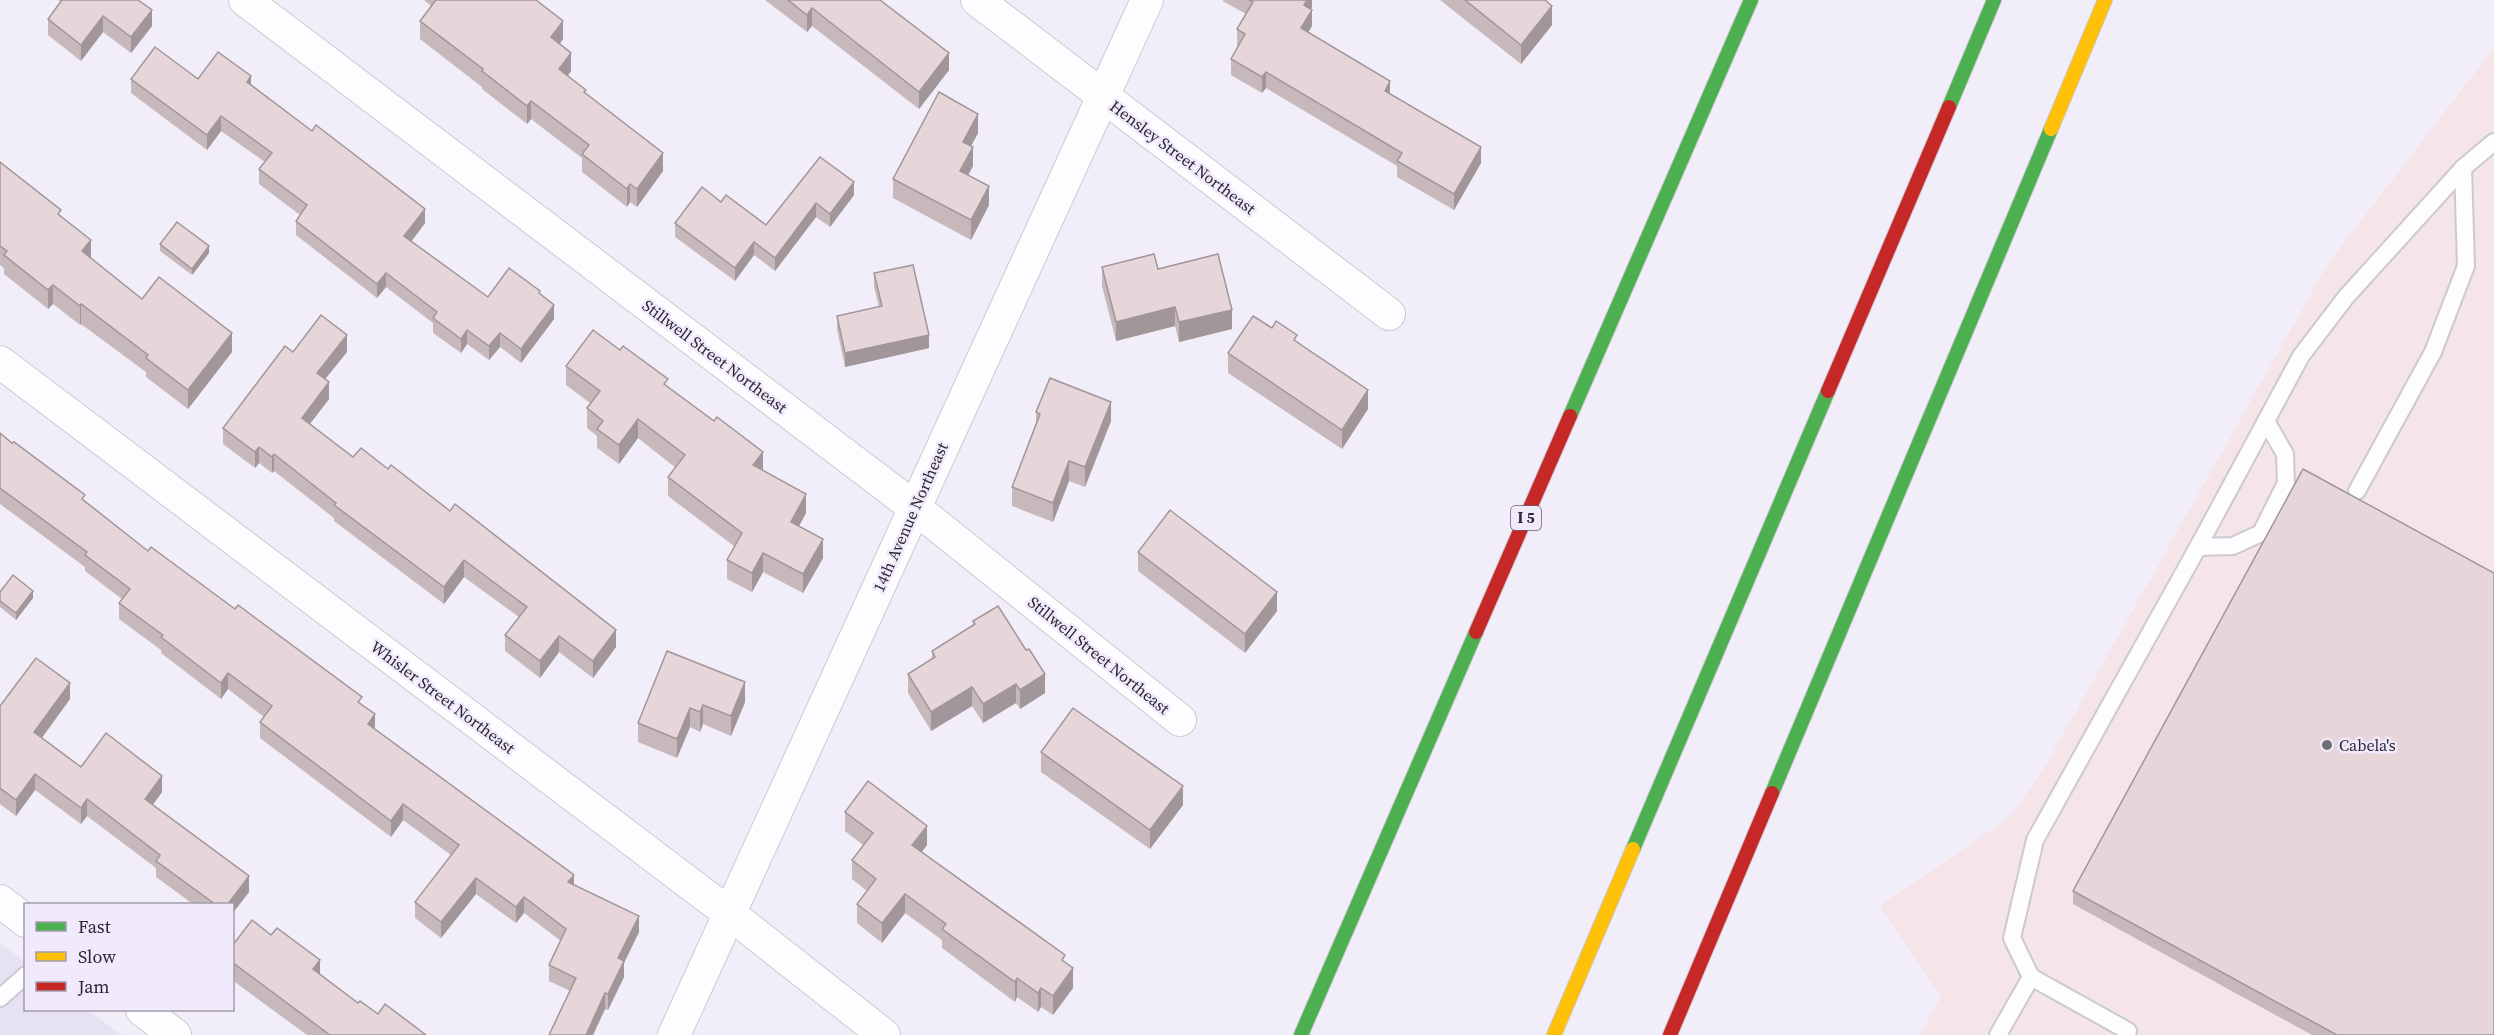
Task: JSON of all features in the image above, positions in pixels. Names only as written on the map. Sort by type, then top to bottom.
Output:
[{"type":"highway","name":"I 5","points":[[1301,1035],[1751,0]]},
{"type":"highway","points":[[1554,1035],[1994,0]]},
{"type":"highway","points":[[1670,1035],[2105,0]]},
{"type":"street","name":"Stillwell Street Northeast","points":[[245,0],[914,507],[1180,720]]},
{"type":"street","name":"Hensley Street Northeast","points":[[977,0],[1389,314]]},
{"type":"street","name":"14th Avenue Northeast","points":[[674,1035],[1147,0]]},
{"type":"street","name":"Whisler Street Northeast","points":[[0,362],[730,914],[884,1035]]},
{"type":"street","points":[[0,901],[24,919]]},
{"type":"street","points":[[143,1011],[175,1035]]},
{"type":"lane","points":[[2126,1035],[2128,1031],[2031,977],[2012,938],[2035,840],[2198,548],[2301,356],[2339,306],[2463,168],[2494,142]]},
{"type":"lane","points":[[2357,491],[2433,352],[2466,266],[2463,168]]},
{"type":"lane","points":[[2198,548],[2233,546],[2261,533],[2286,483],[2285,454],[2266,421]]},
{"type":"lane","points":[[0,998],[24,977]]},
{"type":"lane","points":[[1998,1035],[2031,977]]},
{"type":"shaded area","points":[[2494,48],[2494,1035],[1920,1035],[1941,997],[1880,906],[2010,817],[2043,770],[2329,262]]},
{"type":"shaded area","points":[[0,943],[24,961],[24,1011],[89,1011],[121,1035],[0,1035]]},
{"type":"building","points":[[62,0],[138,0],[152,10],[131,37],[103,16],[81,45],[48,19]]},
{"type":"building","points":[[436,0],[536,0],[563,21],[551,37],[571,53],[559,69],[586,90],[584,92],[663,153],[637,189],[630,184],[627,189],[582,154],[589,145],[531,101],[527,106],[420,21]]},
{"type":"building","points":[[788,0],[880,0],[949,53],[919,92],[812,8],[807,15]]},
{"type":"building","points":[[1249,0],[1307,0],[1304,5],[1312,10],[1301,28],[1390,81],[1385,91],[1481,147],[1454,194],[1397,161],[1402,153],[1266,72],[1262,77],[1231,59],[1245,34],[1237,29],[1253,2]]},
{"type":"building","points":[[1465,0],[1545,0],[1552,6],[1521,45]]},
{"type":"building","points":[[155,47],[198,79],[218,52],[251,76],[247,82],[312,131],[316,125],[425,209],[404,236],[488,297],[509,268],[540,291],[539,293],[554,305],[521,349],[500,333],[489,346],[467,330],[461,339],[433,318],[437,312],[386,273],[377,284],[296,221],[307,205],[259,169],[272,153],[221,116],[207,135],[131,79]]},
{"type":"building","points":[[939,92],[978,114],[963,142],[973,147],[960,171],[989,186],[971,220],[893,179]]},
{"type":"building","points":[[820,157],[854,182],[830,214],[816,203],[775,258],[754,242],[735,268],[675,223],[702,187],[721,202],[726,195],[766,225]]},
{"type":"building","points":[[0,162],[61,210],[58,214],[91,240],[82,251],[142,299],[159,277],[232,333],[188,390],[146,358],[148,355],[81,304],[80,306],[53,285],[48,290],[4,255],[7,251],[0,246]]},
{"type":"building","points":[[177,222],[209,246],[192,269],[160,244]]},
{"type":"building","points":[[1154,254],[1158,269],[1218,254],[1232,310],[1179,322],[1175,307],[1116,322],[1102,267]]},
{"type":"building","points":[[913,265],[929,335],[845,353],[837,316],[882,306],[874,273]]},
{"type":"building","points":[[321,315],[347,335],[317,373],[329,382],[302,418],[353,457],[361,448],[388,469],[391,465],[450,511],[455,504],[616,630],[593,661],[559,636],[540,661],[505,635],[527,607],[464,560],[444,587],[334,505],[336,503],[274,454],[272,457],[259,447],[255,452],[223,428],[285,346],[293,352]]},
{"type":"building","points":[[1253,316],[1272,328],[1276,321],[1297,335],[1294,340],[1368,390],[1342,430],[1228,353]]},
{"type":"building","points":[[593,330],[620,350],[623,346],[668,379],[664,384],[714,421],[717,417],[763,452],[753,465],[806,494],[791,522],[823,539],[803,574],[763,553],[752,573],[727,560],[742,533],[668,477],[685,455],[638,419],[619,445],[597,429],[603,421],[587,408],[600,391],[566,366]]},
{"type":"building","points":[[1050,378],[1111,402],[1085,467],[1069,461],[1053,503],[1012,487],[1040,414],[1036,412]]},
{"type":"building","points":[[0,433],[85,495],[82,499],[148,551],[151,547],[235,609],[238,605],[362,697],[358,702],[375,714],[368,724],[574,875],[568,882],[639,916],[618,958],[624,961],[608,994],[605,993],[586,1035],[549,1035],[576,978],[549,965],[566,929],[524,897],[516,907],[476,878],[441,922],[415,902],[459,845],[403,804],[391,821],[260,722],[272,706],[228,673],[221,683],[161,637],[163,635],[119,603],[130,589],[85,555],[87,552],[0,488]]},
{"type":"building","name":"Cabela's","points":[[2303,469],[2494,573],[2494,1035],[2337,1035],[2073,891]]},
{"type":"building","points":[[1170,510],[1277,592],[1245,634],[1138,552]]},
{"type":"building","points":[[13,575],[33,591],[16,613],[0,601],[0,592]]},
{"type":"building","points":[[998,606],[1026,650],[1029,649],[1045,674],[1020,690],[1016,684],[983,704],[972,687],[931,712],[908,674],[935,657],[932,651],[975,624],[973,621]]},
{"type":"building","points":[[667,651],[745,682],[731,716],[703,705],[700,712],[690,708],[677,739],[638,723]]},
{"type":"building","points":[[36,658],[70,683],[34,732],[81,767],[106,733],[162,776],[145,799],[249,876],[229,903],[214,903],[156,861],[160,855],[87,799],[81,808],[35,774],[16,800],[0,788],[0,706]]},
{"type":"building","points":[[1073,708],[1183,786],[1150,830],[1041,752]]},
{"type":"building","points":[[868,781],[927,826],[912,845],[1065,955],[1062,960],[1073,968],[1053,996],[1041,988],[1038,993],[1017,978],[1015,982],[942,929],[946,924],[905,894],[882,923],[857,904],[876,879],[852,860],[873,833],[845,812]]},
{"type":"building","points":[[252,920],[271,935],[277,928],[320,960],[313,969],[358,1003],[360,1001],[378,1014],[385,1004],[426,1035],[330,1035],[234,963],[234,943]]},
{"type":"traffic: fast","points":[[1570,416],[1751,0]]},
{"type":"traffic: fast","points":[[1949,107],[1994,0]]},
{"type":"traffic: fast","points":[[1772,793],[2051,129]]},
{"type":"traffic: fast","points":[[1633,849],[1828,391]]},
{"type":"traffic: fast","points":[[1301,1035],[1476,632]]},
{"type":"traffic: slow","points":[[2051,129],[2105,0]]},
{"type":"traffic: slow","points":[[1554,1035],[1633,849]]},
{"type":"traffic: jam","points":[[1828,391],[1949,107]]},
{"type":"traffic: jam","points":[[1476,632],[1570,416]]},
{"type":"traffic: jam","points":[[1670,1035],[1772,793]]},
{"type":"place","name":"Cabela's","points":[[2327,745]]}]
